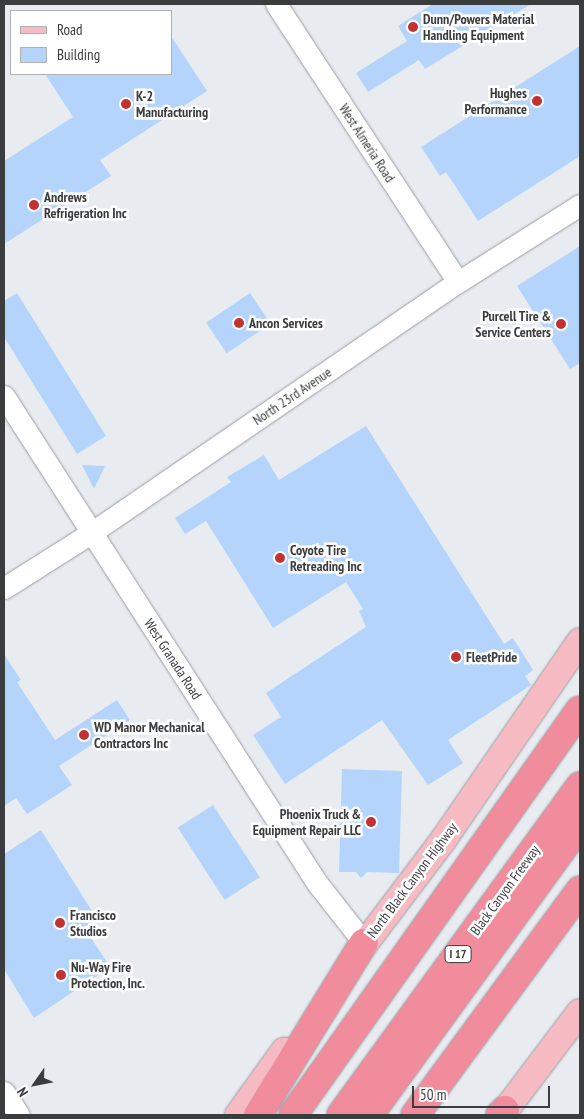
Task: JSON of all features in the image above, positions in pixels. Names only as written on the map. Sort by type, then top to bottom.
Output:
[{"type":"highway","points":[[293,1115],[580,710]]},
{"type":"highway","name":"Black Canyon Freeway","points":[[341,1115],[578,787]]},
{"type":"highway","points":[[369,1115],[580,825]]},
{"type":"highway","points":[[415,1115],[580,890]]},
{"type":"highway","points":[[258,1115],[364,943]]},
{"type":"main road","name":"North Black Canyon Highway","points":[[238,1115],[364,943],[444,840],[580,640]]},
{"type":"main road","points":[[502,1113],[580,1012]]},
{"type":"street","name":"West Almeria Road","points":[[276,4],[458,282]]},
{"type":"street","name":"North 23rd Avenue","points":[[4,588],[91,533],[458,282],[580,205]]},
{"type":"street","name":"West Granada Road","points":[[4,396],[314,878],[364,943]]},
{"type":"street","points":[[4,1092],[19,1115]]},
{"type":"building","points":[[433,4],[531,4],[425,69],[419,60],[368,92],[356,73],[407,41],[398,26]]},
{"type":"building","points":[[172,38],[207,91],[100,160],[111,176],[4,244],[4,161],[73,117],[46,75],[172,75]]},
{"type":"building","name":"Hughes Performance","points":[[580,46],[580,156],[478,221],[446,172],[440,176],[421,147]]},
{"type":"building","name":"Purcell Tire & Service Centers","points":[[580,246],[580,363],[570,369],[517,286]]},
{"type":"building","points":[[17,293],[106,436],[77,454],[4,337],[4,301]]},
{"type":"building","name":"Ancon Services","points":[[250,293],[271,324],[227,353],[206,323]]},
{"type":"building","points":[[366,426],[504,644],[513,638],[533,670],[525,676],[531,685],[448,740],[463,763],[428,785],[382,720],[285,784],[253,735],[281,717],[266,693],[366,627],[359,611],[363,609],[346,582],[273,628],[206,521],[185,534],[175,518],[231,482],[227,477],[264,455],[279,480]]},
{"type":"building","points":[[82,465],[105,466],[94,489]]},
{"type":"building","name":"WD Manor Mechanical Contractors Inc","points":[[4,654],[21,680],[17,682],[55,740],[117,700],[130,720],[59,766],[72,785],[27,814],[16,798],[4,806]]},
{"type":"building","name":"Phoenix Truck & Equipment Repair LLC","points":[[342,769],[402,771],[399,873],[367,872],[361,878],[356,872],[339,872]]},
{"type":"building","points":[[213,805],[260,877],[225,900],[178,828]]},
{"type":"building","points":[[41,830],[97,919],[84,927],[110,967],[34,1018],[4,969],[4,854]]},
{"type":"place","name":"Dunn/Powers Material Handling Equipment","points":[[413,27]]},
{"type":"place","name":"Hughes Performance","points":[[537,101]]},
{"type":"place","name":"K-2 Manufacturing","points":[[126,104]]},
{"type":"place","name":"Andrews Refrigeration Inc","points":[[34,205]]},
{"type":"place","name":"Ancon Services","points":[[239,323]]},
{"type":"place","name":"Purcell Tire & Service Centers","points":[[561,324]]},
{"type":"place","name":"Coyote Tire Retreading Inc","points":[[280,558]]},
{"type":"place","name":"FleetPride","points":[[456,657]]},
{"type":"place","name":"WD Manor Mechanical Contractors Inc","points":[[84,735]]},
{"type":"place","name":"Phoenix Truck & Equipment Repair LLC","points":[[371,822]]},
{"type":"place","name":"Francisco Studios","points":[[60,923]]},
{"type":"place","name":"Nu-Way Fire Protection, Inc.","points":[[61,975]]}]
